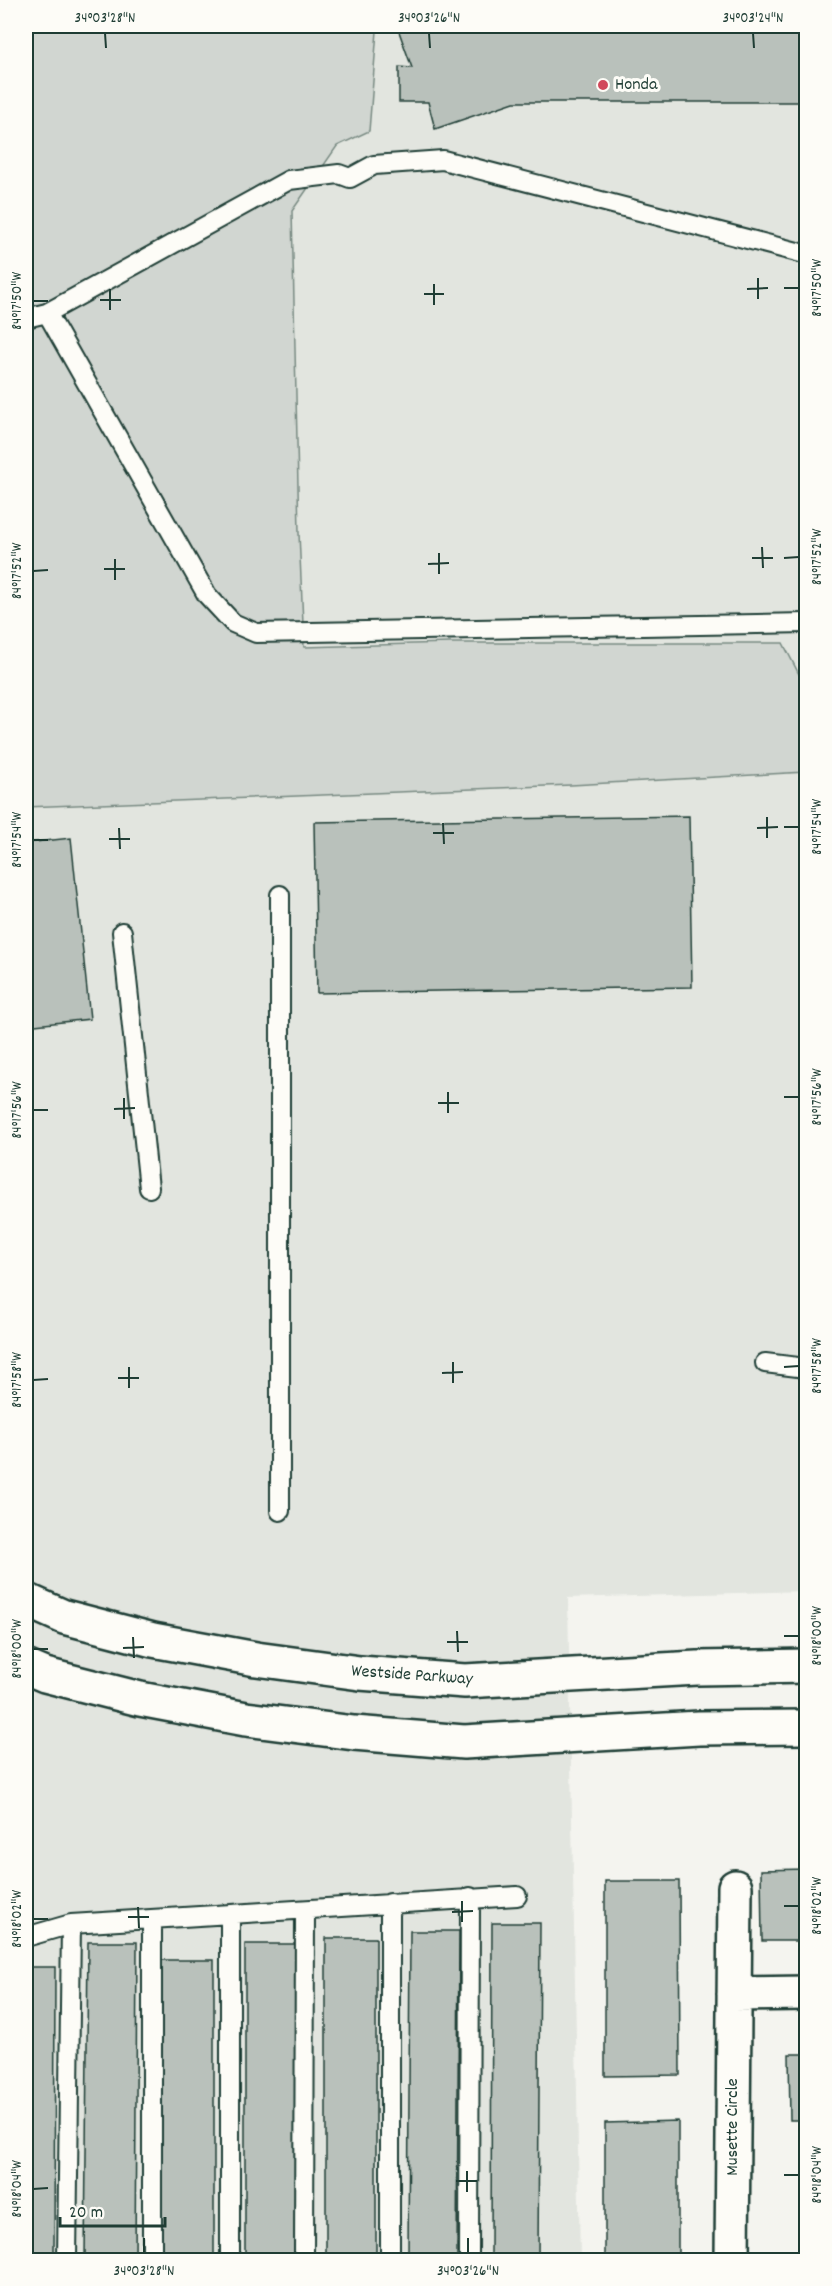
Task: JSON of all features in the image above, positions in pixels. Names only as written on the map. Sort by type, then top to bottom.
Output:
[{"type":"main road","name":"Westside Parkway","points":[[26,1600],[64,1617],[153,1640],[256,1659],[360,1673],[465,1681],[697,1668],[807,1666]]},
{"type":"main road","points":[[26,1666],[45,1675],[140,1699],[246,1719],[354,1734],[464,1742],[699,1728],[807,1727]]},
{"type":"main road","name":"Musette Circle","points":[[732,2260],[735,1887]]},
{"type":"main road","points":[[734,1994],[807,1993]]},
{"type":"lane","points":[[26,318],[47,313],[289,180],[339,174],[350,178],[374,165],[443,160],[801,253]]},
{"type":"lane","points":[[47,313],[207,596],[233,623],[256,633],[807,623]]},
{"type":"lane","points":[[280,895],[280,1511]]},
{"type":"lane","points":[[122,932],[149,1188]]},
{"type":"lane","points":[[765,1363],[807,1368]]},
{"type":"lane","points":[[26,1937],[71,1924],[517,1896]]},
{"type":"lane","points":[[469,2260],[470,1898]]},
{"type":"lane","points":[[390,1903],[390,2260]]},
{"type":"lane","points":[[304,2260],[305,1910]]},
{"type":"lane","points":[[230,1915],[230,2260]]},
{"type":"lane","points":[[152,1920],[152,2260]]},
{"type":"lane","points":[[67,2260],[71,1924]]},
{"type":"shaded area","points":[[26,26],[806,26],[806,1591],[568,1598],[580,2260],[26,2260]]},
{"type":"shaded area","points":[[26,26],[376,26],[369,131],[337,146],[292,211],[299,533],[304,647],[449,643],[783,643],[806,688],[806,772],[571,785],[26,807]]},
{"type":"building","name":"Honda","points":[[397,26],[806,26],[806,102],[514,102],[435,129],[428,102],[399,102],[399,67],[412,68]]},
{"type":"building","points":[[689,816],[692,987],[317,993],[314,822]]},
{"type":"building","points":[[71,838],[90,1019],[26,1026],[26,843]]},
{"type":"building","points":[[806,1869],[806,1941],[762,1941],[761,1870]]},
{"type":"building","points":[[605,1881],[679,1881],[680,2075],[605,2076]]},
{"type":"building","points":[[492,1923],[540,1923],[538,2260],[491,2260]]},
{"type":"building","points":[[410,1931],[459,1931],[457,2260],[408,2260]]},
{"type":"building","points":[[326,1938],[376,1938],[376,2260],[326,2260]]},
{"type":"building","points":[[88,1942],[137,1942],[135,2260],[85,2260]]},
{"type":"building","points":[[245,1944],[295,1944],[295,2260],[245,2260]]},
{"type":"building","points":[[161,1960],[214,1960],[214,2260],[162,2260]]},
{"type":"building","points":[[26,1967],[55,1967],[54,2260],[26,2260]]},
{"type":"building","points":[[789,2054],[806,2054],[806,2120],[790,2120]]},
{"type":"building","points":[[678,2121],[678,2260],[605,2260],[605,2123]]},
{"type":"place","name":"Honda","points":[[603,85]]}]
